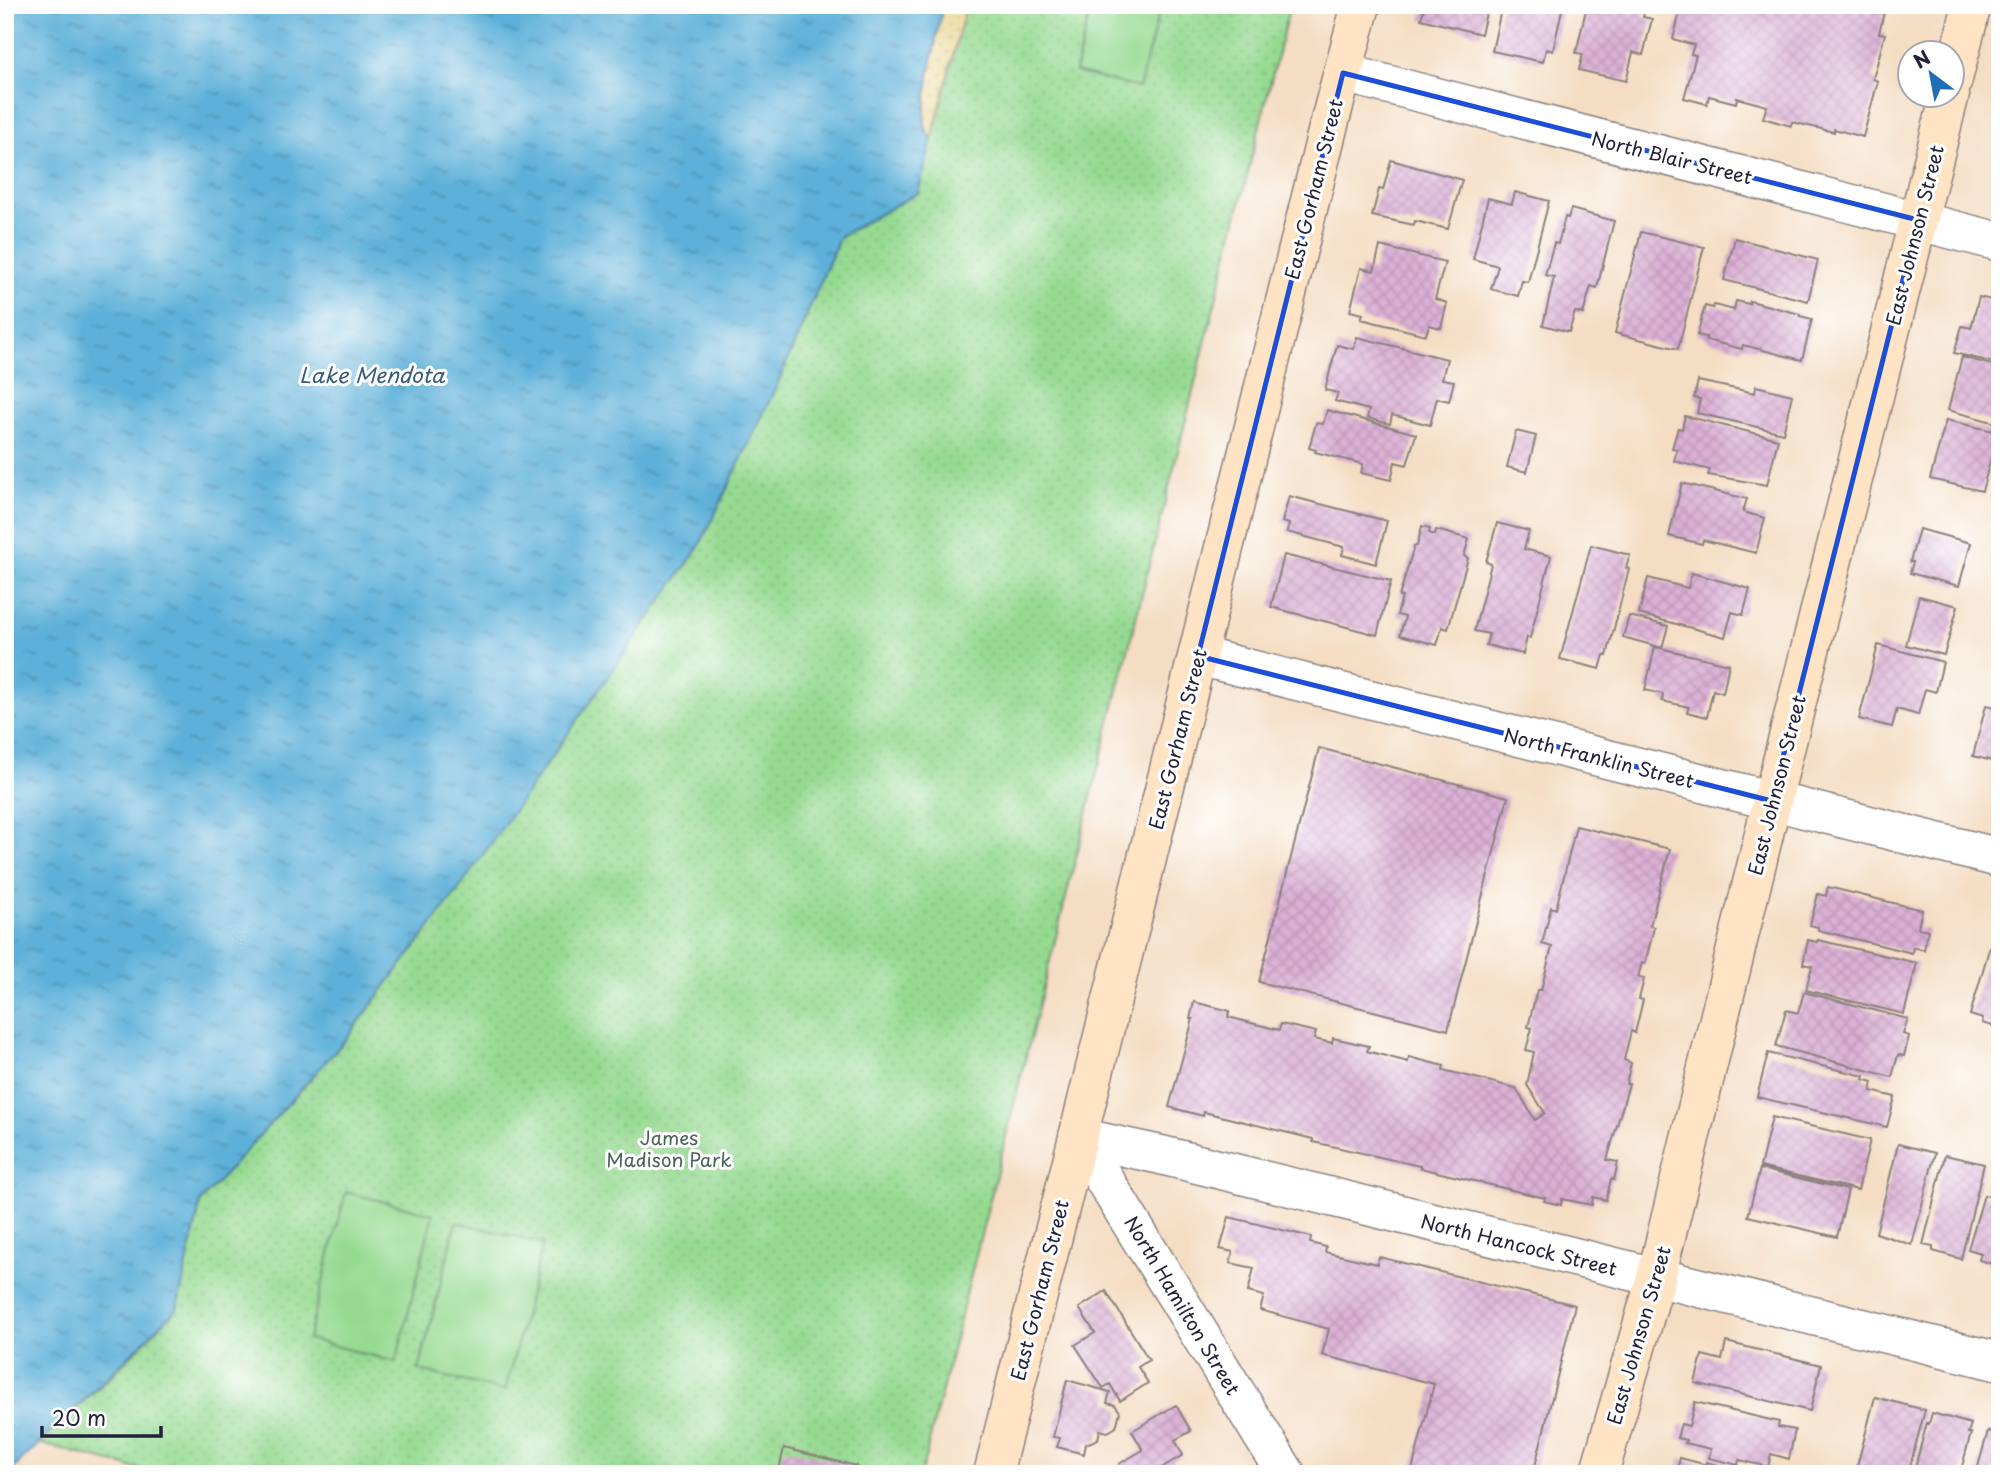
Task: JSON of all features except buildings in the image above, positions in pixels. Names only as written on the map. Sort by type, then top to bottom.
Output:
[{"type":"main road","name":"East Gorham Street","points":[[992,1474],[1361,5]]},
{"type":"main road","points":[[1964,38],[1972,5]]},
{"type":"main road","name":"East Johnson Street","points":[[1599,1474],[1656,1278],[1772,801],[1946,108]]},
{"type":"street","name":"North Blair Street","points":[[1343,73],[2000,242]]},
{"type":"street","name":"North Franklin Street","points":[[1198,656],[2000,858]]},
{"type":"street","name":"North Hancock Street","points":[[1078,1137],[1161,1155],[2000,1362]]},
{"type":"street","name":"North Hamilton Street","points":[[1078,1137],[1286,1474]]},
{"type":"highlighted area","points":[[1343,73],[1918,220],[1772,801],[1198,656]]},
{"type":"green space","name":"James Madison Park","points":[[943,5],[1290,5],[921,1474],[157,1474],[38,1443],[109,1378],[177,1309],[201,1201],[346,1039],[459,889],[777,385],[840,236],[918,192],[932,139],[925,116]]},
{"type":"green space","points":[[1092,5],[1161,5],[1139,88],[1075,72]]},
{"type":"green space","points":[[346,1192],[433,1214],[396,1362],[308,1339]]},
{"type":"green space","points":[[456,1222],[543,1243],[505,1391],[419,1370]]},
{"type":"sand","points":[[943,5],[966,5],[932,139],[926,130],[925,105]]},
{"type":"water","name":"Lake Mendota","points":[[5,5],[943,5],[925,105],[926,130],[932,139],[918,193],[840,236],[777,385],[699,547],[459,889],[346,1039],[201,1201],[177,1309],[8,1474],[5,1474]]}]
